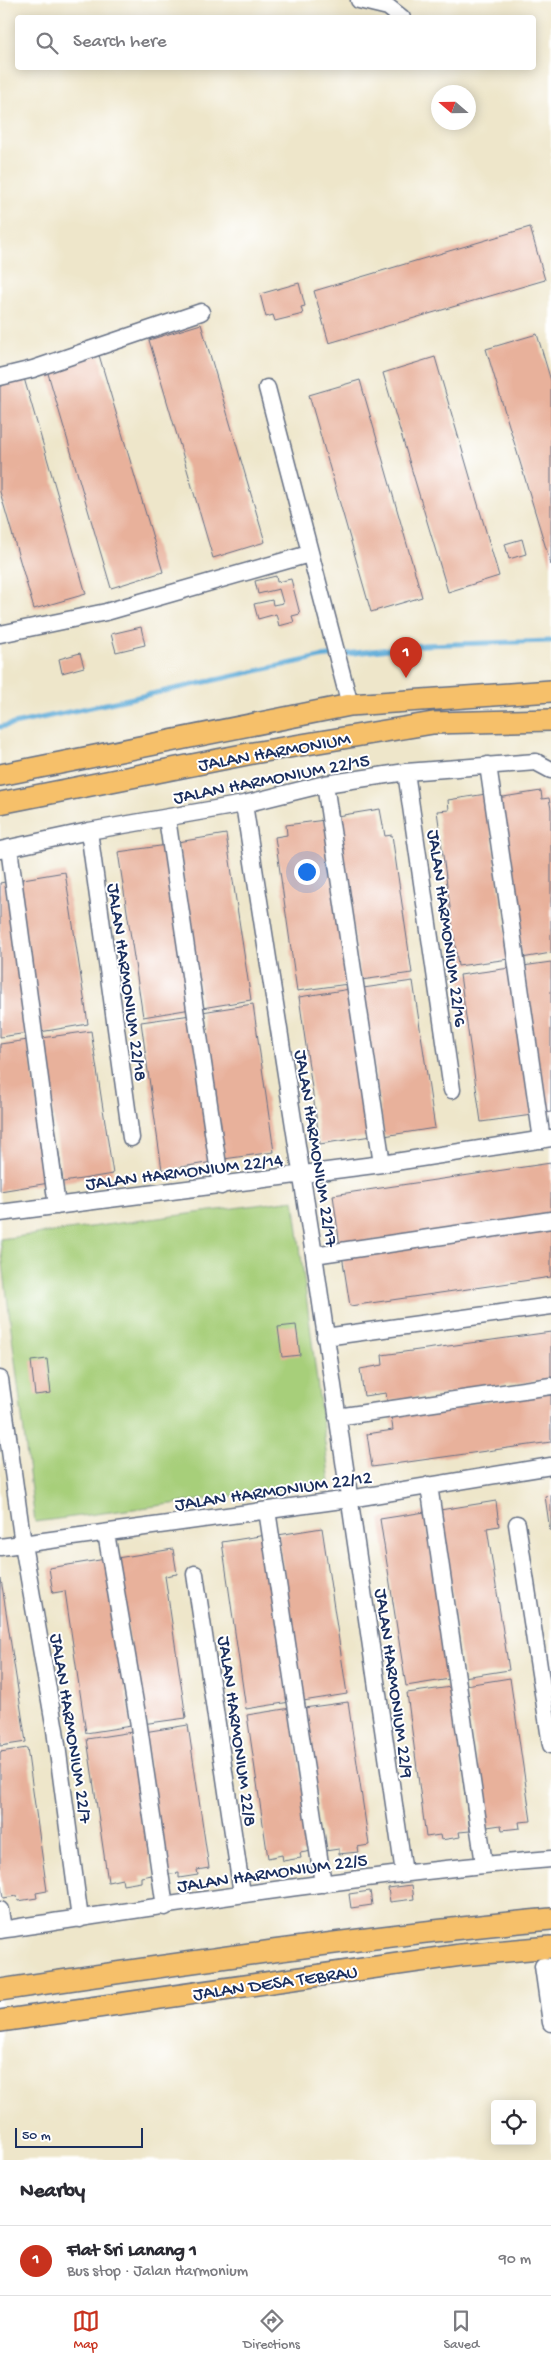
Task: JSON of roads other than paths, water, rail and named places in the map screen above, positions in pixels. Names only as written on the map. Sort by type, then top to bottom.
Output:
[{"type":"main road","name":"JALAN HARMONIUM","points":[[0,775],[350,705],[551,691]]},
{"type":"main road","name":"JALAN HARMONIUM","points":[[0,803],[253,753],[433,723],[551,720]]},
{"type":"main road","name":"JALAN DESA TEBRAU","points":[[0,1990],[296,1947],[452,1928],[551,1919]]},
{"type":"main road","name":"JALAN DESA TEBRAU","points":[[0,2021],[461,1955],[551,1947]]},
{"type":"street","points":[[359,0],[388,7],[398,15]]},
{"type":"street","points":[[0,377],[33,368],[201,312]]},
{"type":"street","points":[[267,388],[350,705]]},
{"type":"street","points":[[0,634],[106,612],[309,554]]},
{"type":"street","name":"JALAN HARMONIUM 22/15","points":[[4,849],[88,831],[244,804],[325,784],[406,772],[536,762],[551,770]]},
{"type":"street","points":[[488,765],[546,1139]]},
{"type":"street","name":"JALAN HARMONIUM 22/16","points":[[406,772],[452,1090]]},
{"type":"street","points":[[325,784],[382,1164]]},
{"type":"street","name":"JALAN HARMONIUM 22/17","points":[[244,804],[314,1255],[349,1499]]},
{"type":"street","points":[[167,818],[220,1186]]},
{"type":"street","name":"JALAN HARMONIUM 22/18","points":[[88,831],[131,1138]]},
{"type":"street","points":[[4,849],[57,1206]]},
{"type":"street","name":"JALAN HARMONIUM 22/14","points":[[0,1213],[220,1186],[546,1139]]},
{"type":"street","points":[[314,1255],[551,1220]]},
{"type":"street","points":[[325,1337],[551,1306]]},
{"type":"street","name":"JALAN HARMONIUM 22/7","points":[[0,1384],[5,1466],[23,1544],[55,1730],[80,1919]]},
{"type":"street","points":[[337,1417],[551,1386]]},
{"type":"street","name":"JALAN HARMONIUM 22/12","points":[[0,1547],[349,1499],[551,1466]]},
{"type":"street","points":[[429,1485],[484,1864]]},
{"type":"street","name":"JALAN HARMONIUM 22/9","points":[[349,1499],[404,1873]]},
{"type":"street","points":[[267,1510],[323,1884]]},
{"type":"street","points":[[517,1524],[551,1745]]},
{"type":"street","points":[[106,1533],[138,1720],[165,1906]]},
{"type":"street","name":"JALAN HARMONIUM 22/8","points":[[195,1574],[242,1894]]},
{"type":"street","name":"JALAN HARMONIUM 22/5","points":[[1,1929],[404,1873],[551,1859]]},
{"type":"street","points":[[0,1910],[1,1929]]},
{"type":"street","points":[[551,1967],[543,1966],[551,2023]]},
{"type":"waterway","points":[[0,727],[320,657],[424,645],[551,641]]},
{"type":"place","name":"Flat Sri Lanang 1","points":[[406,678]]}]
